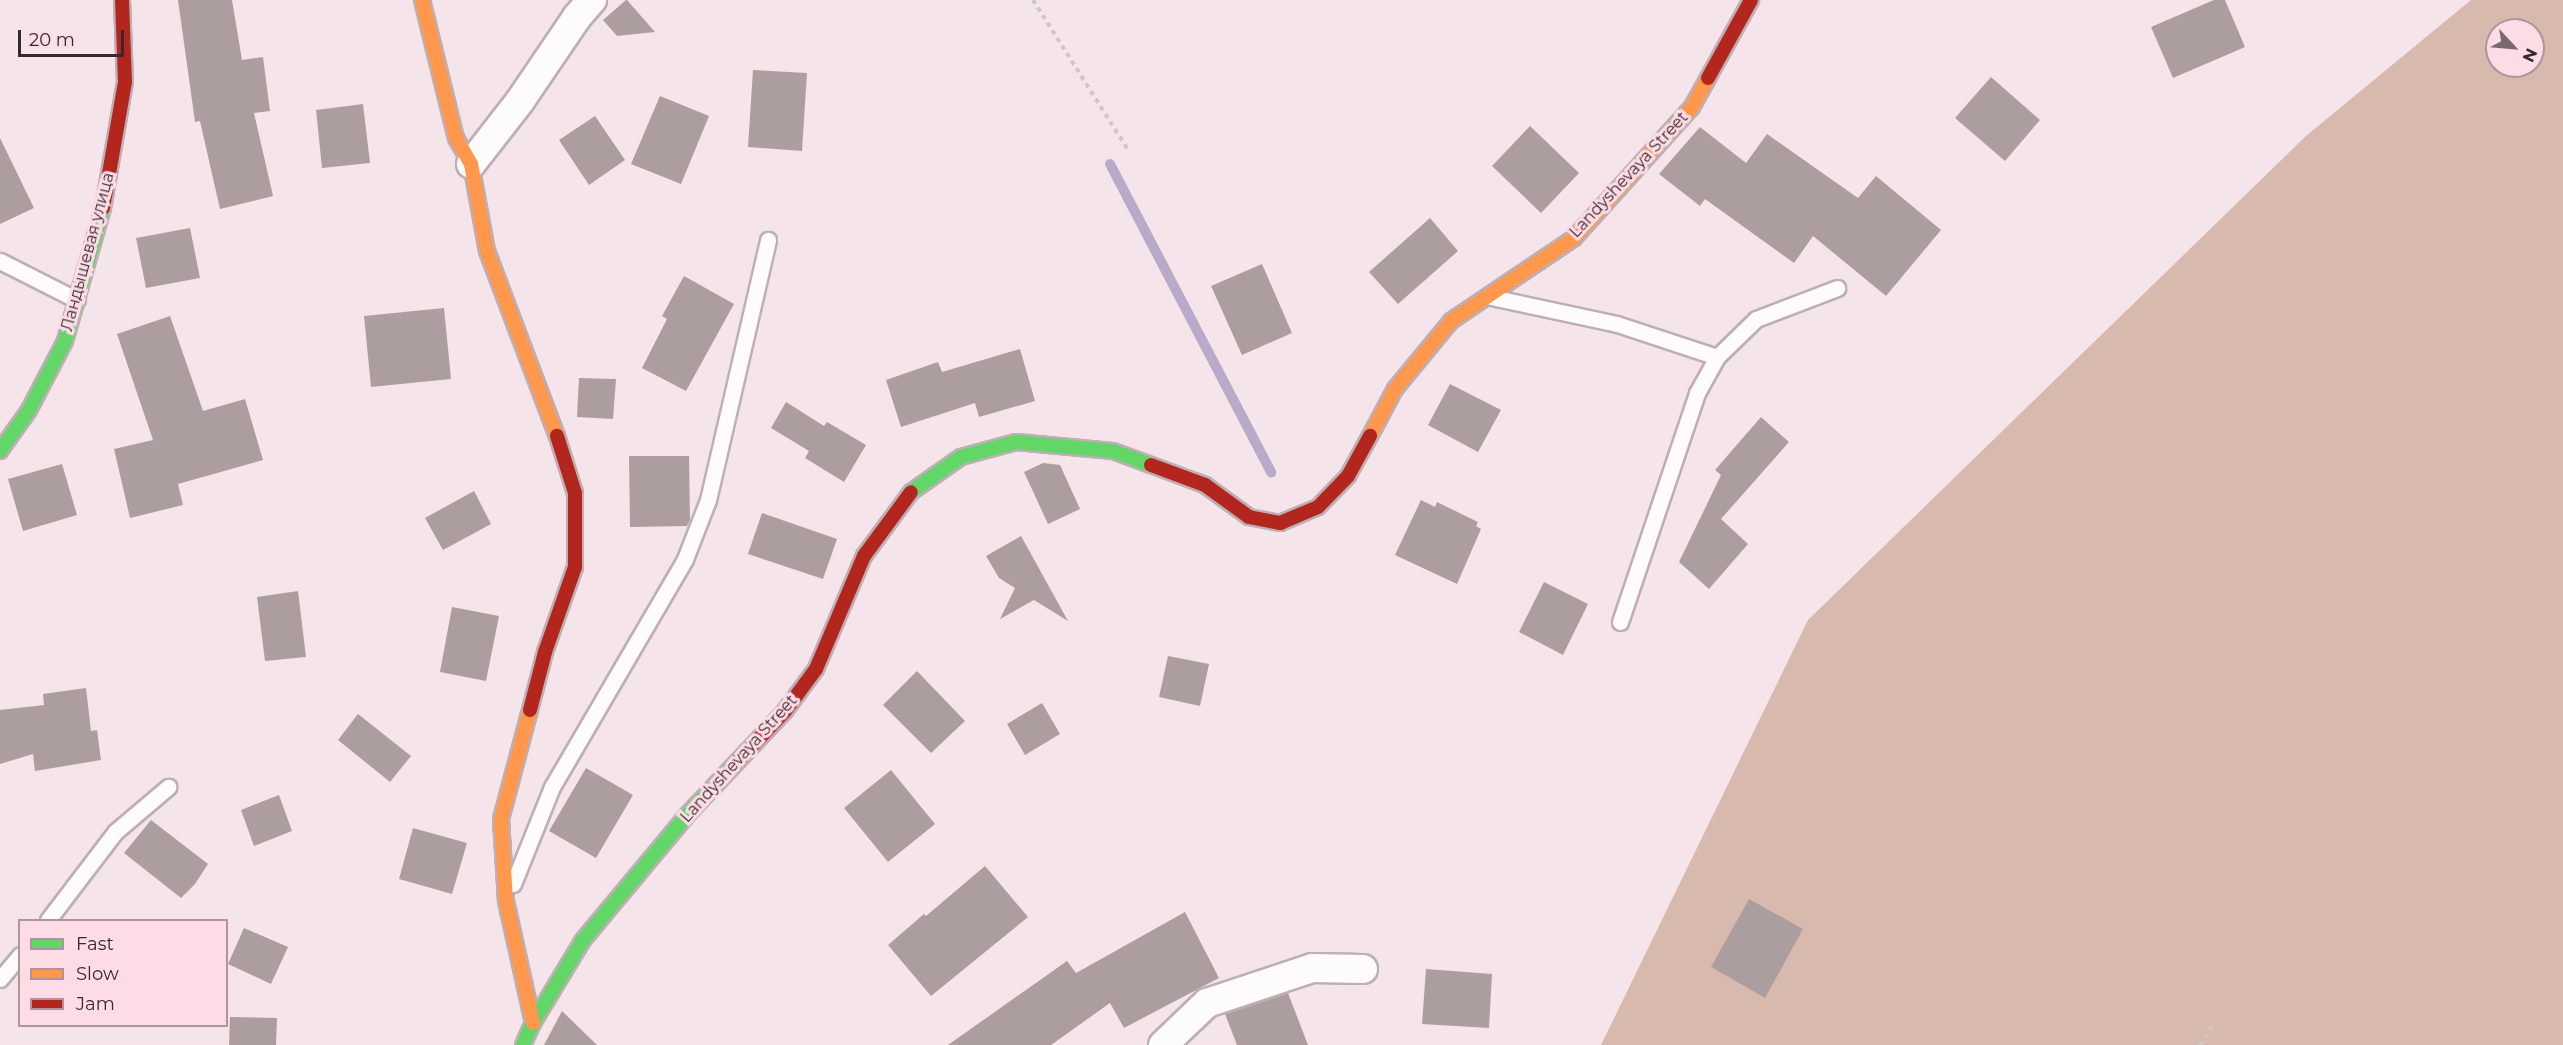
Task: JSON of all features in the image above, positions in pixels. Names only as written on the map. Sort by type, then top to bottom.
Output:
[{"type":"street","name":"Ландышевая улица","points":[[0,451],[30,410],[66,341],[104,203],[125,82],[122,0]]},
{"type":"street","points":[[422,0],[456,138],[471,164],[487,251],[550,416],[575,493],[575,567],[545,652],[501,819],[506,901],[533,1023]]},
{"type":"street","points":[[471,164],[520,101],[577,17],[592,0]]},
{"type":"street","name":"Landyshevaya Street","points":[[523,1045],[533,1023],[583,940],[688,814],[752,744],[786,711],[816,669],[864,556],[909,494],[961,457],[1016,442],[1113,451],[1205,485],[1249,518],[1280,523],[1318,507],[1348,476],[1395,389],[1451,321],[1574,238],[1692,107],[1751,0]]},
{"type":"street","points":[[1162,1045],[1207,1003],[1312,968],[1363,969]]},
{"type":"lane","points":[[506,901],[552,787],[685,559],[708,500],[768,240]]},
{"type":"lane","points":[[0,261],[77,300]]},
{"type":"lane","points":[[1620,622],[1696,393],[1717,357],[1755,319],[1837,288]]},
{"type":"lane","points":[[1485,296],[1617,324],[1717,357]]},
{"type":"lane","points":[[50,919],[115,832],[168,787]]},
{"type":"lane","points":[[0,979],[18,957]]},
{"type":"path","points":[[1033,0],[1129,151]]},
{"type":"path","points":[[2200,1045],[2214,1023]]},
{"type":"shaded area","points":[[2471,0],[2563,0],[2563,1045],[1601,1045],[1808,620],[2306,136]]},
{"type":"building","points":[[178,0],[232,0],[242,60],[263,57],[270,111],[254,113],[273,196],[220,209],[200,121],[195,122]]},
{"type":"building","points":[[626,0],[655,32],[617,36],[603,20]]},
{"type":"building","points":[[2214,0],[2225,0],[2245,47],[2173,78],[2151,27]]},
{"type":"building","points":[[753,70],[807,73],[802,151],[748,147]]},
{"type":"building","points":[[1991,77],[2040,120],[2005,161],[1955,118]]},
{"type":"building","points":[[660,96],[709,116],[681,184],[631,164]]},
{"type":"building","points":[[363,104],[370,163],[322,168],[316,110]]},
{"type":"building","points":[[595,116],[625,160],[589,185],[559,140]]},
{"type":"building","points":[[1530,126],[1579,173],[1541,213],[1492,166]]},
{"type":"building","points":[[1700,127],[1746,163],[1767,134],[1858,198],[1876,176],[1941,230],[1886,296],[1813,236],[1794,263],[1705,199],[1700,206],[1659,174]]},
{"type":"building","points":[[0,138],[34,208],[0,224]]},
{"type":"building","points":[[1430,218],[1458,251],[1398,304],[1369,272]]},
{"type":"building","points":[[190,228],[200,278],[146,288],[136,238]]},
{"type":"building","points":[[1262,264],[1292,333],[1242,355],[1211,286]]},
{"type":"building","points":[[684,276],[734,304],[686,391],[642,368],[667,319],[662,316]]},
{"type":"building","points":[[444,308],[451,379],[371,387],[364,316]]},
{"type":"building","points":[[170,316],[203,411],[245,399],[263,460],[178,484],[183,505],[130,518],[114,449],[153,440],[117,334]]},
{"type":"building","points":[[1020,349],[1035,401],[979,417],[975,403],[901,427],[886,380],[938,362],[942,372]]},
{"type":"building","points":[[579,378],[616,379],[613,419],[577,417]]},
{"type":"building","points":[[1450,384],[1501,410],[1478,452],[1428,425]]},
{"type":"building","points":[[786,402],[824,426],[827,422],[866,445],[844,482],[805,458],[809,451],[771,428]]},
{"type":"building","points":[[1761,417],[1789,442],[1721,519],[1748,544],[1709,589],[1679,562],[1721,475],[1715,470]]},
{"type":"building","points":[[629,456],[689,456],[690,520],[687,526],[630,527]]},
{"type":"building","points":[[1043,463],[1060,465],[1080,509],[1048,524],[1024,472]]},
{"type":"building","points":[[62,464],[77,515],[23,531],[8,479]]},
{"type":"building","points":[[474,491],[491,524],[443,550],[425,518]]},
{"type":"building","points":[[1421,500],[1435,507],[1437,502],[1478,522],[1476,526],[1481,529],[1457,584],[1395,555]]},
{"type":"building","points":[[762,513],[837,539],[823,579],[748,554]]},
{"type":"building","points":[[1021,536],[1068,621],[1034,600],[1000,619],[1015,588],[999,578],[986,556]]},
{"type":"building","points":[[1544,582],[1588,604],[1563,655],[1519,632]]},
{"type":"building","points":[[298,591],[306,657],[265,661],[257,597]]},
{"type":"building","points":[[452,607],[499,616],[486,681],[440,672]]},
{"type":"building","points":[[1168,656],[1209,664],[1200,706],[1159,697]]},
{"type":"building","points":[[917,671],[965,721],[931,753],[883,705]]},
{"type":"building","points":[[86,688],[91,731],[97,730],[101,760],[35,771],[33,754],[0,764],[0,710],[44,705],[43,694]]},
{"type":"building","points":[[1042,703],[1060,734],[1025,755],[1007,724]]},
{"type":"building","points":[[358,714],[411,756],[390,782],[338,740]]},
{"type":"building","points":[[586,768],[633,795],[596,858],[549,831]]},
{"type":"building","points":[[891,770],[935,824],[888,862],[844,808]]},
{"type":"building","points":[[279,795],[292,831],[254,846],[241,810]]},
{"type":"building","points":[[151,820],[208,864],[195,884],[181,898],[124,853]]},
{"type":"building","points":[[413,828],[467,843],[452,894],[399,879]]},
{"type":"building","points":[[985,866],[1028,917],[931,996],[888,945]]},
{"type":"building","points":[[1749,899],[1803,929],[1765,998],[1711,967]]},
{"type":"building","points":[[1185,912],[1219,978],[1124,1028],[1110,1003],[1051,1045],[948,1045],[1067,961],[1076,973]]},
{"type":"building","points":[[244,928],[288,947],[271,984],[228,964]]},
{"type":"building","points":[[1426,969],[1492,974],[1489,1028],[1422,1024]]},
{"type":"building","points":[[1288,993],[1308,1045],[1237,1045],[1225,1014]]},
{"type":"building","points":[[562,1011],[597,1045],[544,1045]]},
{"type":"building","points":[[230,1017],[277,1018],[276,1045],[229,1045]]},
{"type":"waterway","points":[[1110,164],[1271,472]]},
{"type":"traffic: fast","points":[[0,451],[29,410],[65,341],[103,208]]},
{"type":"traffic: fast","points":[[911,492],[961,457],[1016,442],[1113,451],[1151,465]]},
{"type":"traffic: fast","points":[[523,1045],[533,1023],[583,940],[688,814],[738,761]]},
{"type":"traffic: slow","points":[[422,0],[456,138],[471,164],[487,251],[557,436]]},
{"type":"traffic: slow","points":[[1370,436],[1395,389],[1451,321],[1574,238],[1692,107],[1708,78]]},
{"type":"traffic: slow","points":[[530,710],[501,819],[506,901],[533,1023]]},
{"type":"traffic: jam","points":[[103,208],[125,82],[122,0]]},
{"type":"traffic: jam","points":[[1708,78],[1751,0]]},
{"type":"traffic: jam","points":[[530,710],[545,652],[575,567],[575,493],[557,436]]},
{"type":"traffic: jam","points":[[1151,465],[1205,485],[1249,517],[1280,523],[1318,507],[1348,476],[1370,436]]},
{"type":"traffic: jam","points":[[738,761],[785,711],[816,669],[864,556],[911,492]]}]
